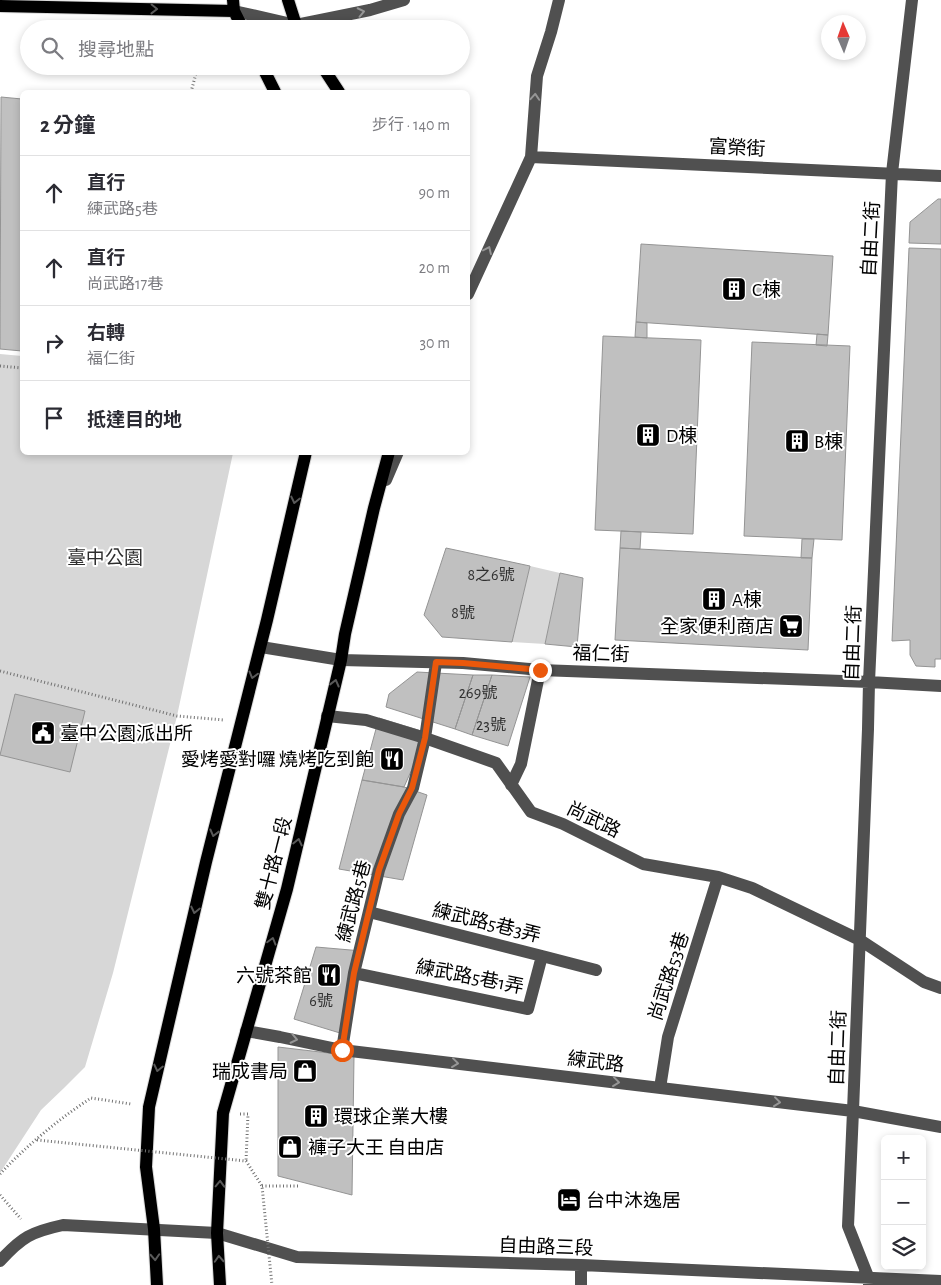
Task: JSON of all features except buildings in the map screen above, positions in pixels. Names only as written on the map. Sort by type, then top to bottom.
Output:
[{"type":"main road","points":[[288,0],[295,20]]},
{"type":"main road","points":[[0,6],[234,5],[240,20]]},
{"type":"main road","points":[[266,75],[274,90]]},
{"type":"main road","points":[[328,75],[338,90]]},
{"type":"main road","points":[[157,1285],[154,1229],[146,1167],[149,1107],[206,862],[261,647],[305,455]]},
{"type":"main road","name":"雙十路一段","points":[[220,1285],[218,1233],[223,1113],[287,889],[341,660],[345,634],[374,508],[388,455]]},
{"type":"street","points":[[327,20],[404,0]]},
{"type":"street","points":[[470,290],[531,157],[537,76],[559,0]]},
{"type":"street","name":"自由二街","points":[[869,1282],[848,1226],[869,682],[892,173],[912,0]]},
{"type":"street","points":[[234,5],[277,20]]},
{"type":"street","name":"富榮街","points":[[531,157],[941,176]]},
{"type":"street","points":[[374,508],[397,455]]},
{"type":"street","name":"福仁街","points":[[261,647],[341,660],[463,663],[540,670],[941,686]]},
{"type":"street","name":"練武路5巷","points":[[342,1050],[354,973],[379,870],[399,814],[412,788],[425,738],[436,662]]},
{"type":"street","points":[[511,786],[521,764],[540,670]]},
{"type":"street","name":"尚武路","points":[[327,716],[366,720],[496,763],[531,812],[563,824],[643,864],[718,877],[752,888],[860,940]]},
{"type":"street","name":"尚武路53巷","points":[[660,1088],[668,1037],[718,877]]},
{"type":"street","name":"練武路5巷3弄","points":[[369,912],[596,970]]},
{"type":"street","points":[[860,940],[924,982],[941,988]]},
{"type":"street","name":"練武路5巷1弄","points":[[354,973],[528,1009],[542,956]]},
{"type":"street","name":"練武路","points":[[246,1031],[280,1036],[342,1050],[853,1112],[941,1127]]},
{"type":"street","name":"自由路三段","points":[[0,1262],[22,1239],[63,1225],[218,1233],[297,1257],[581,1265],[869,1282],[941,1281]]},
{"type":"street","points":[[581,1265],[581,1285]]},
{"type":"path","points":[[192,90],[196,75]]},
{"type":"path","points":[[0,366],[20,368]]},
{"type":"path","points":[[0,671],[177,716],[241,722]]},
{"type":"path","points":[[0,1174],[36,1140],[75,1108],[91,1098],[149,1107]]},
{"type":"path","points":[[248,1114],[246,1161],[262,1186],[272,1285]]},
{"type":"path","points":[[36,1140],[246,1161]]},
{"type":"path","points":[[262,1186],[298,1186]]},
{"type":"path","points":[[0,1195],[33,1234]]},
{"type":"green space","name":"臺中公園","points":[[0,354],[20,356],[20,455],[233,455],[177,716],[113,973],[85,1067],[41,1110],[0,1173]]},
{"type":"green space","points":[[530,566],[560,573],[545,644],[512,642]]},
{"type":"place","name":"C棟","points":[[734,289]]},
{"type":"place","name":"D棟","points":[[648,435]]},
{"type":"place","name":"B棟","points":[[797,441]]},
{"type":"place","name":"A棟","points":[[714,599]]},
{"type":"place","name":"全家便利商店","points":[[791,626]]},
{"type":"place","name":"臺中公園派出所","points":[[43,733]]},
{"type":"place","name":"愛烤愛對囉 燒烤吃到飽","points":[[392,759]]},
{"type":"place","name":"六號茶館","points":[[329,975]]},
{"type":"place","name":"瑞成書局","points":[[305,1071]]},
{"type":"place","name":"環球企業大樓","points":[[316,1116]]},
{"type":"place","name":"褲子大王 自由店","points":[[290,1147]]},
{"type":"place","name":"台中沐逸居","points":[[569,1200]]},
{"type":"route","points":[[342,1050],[354,973],[379,870],[399,814],[412,788],[425,738],[436,662],[540,670]]}]
